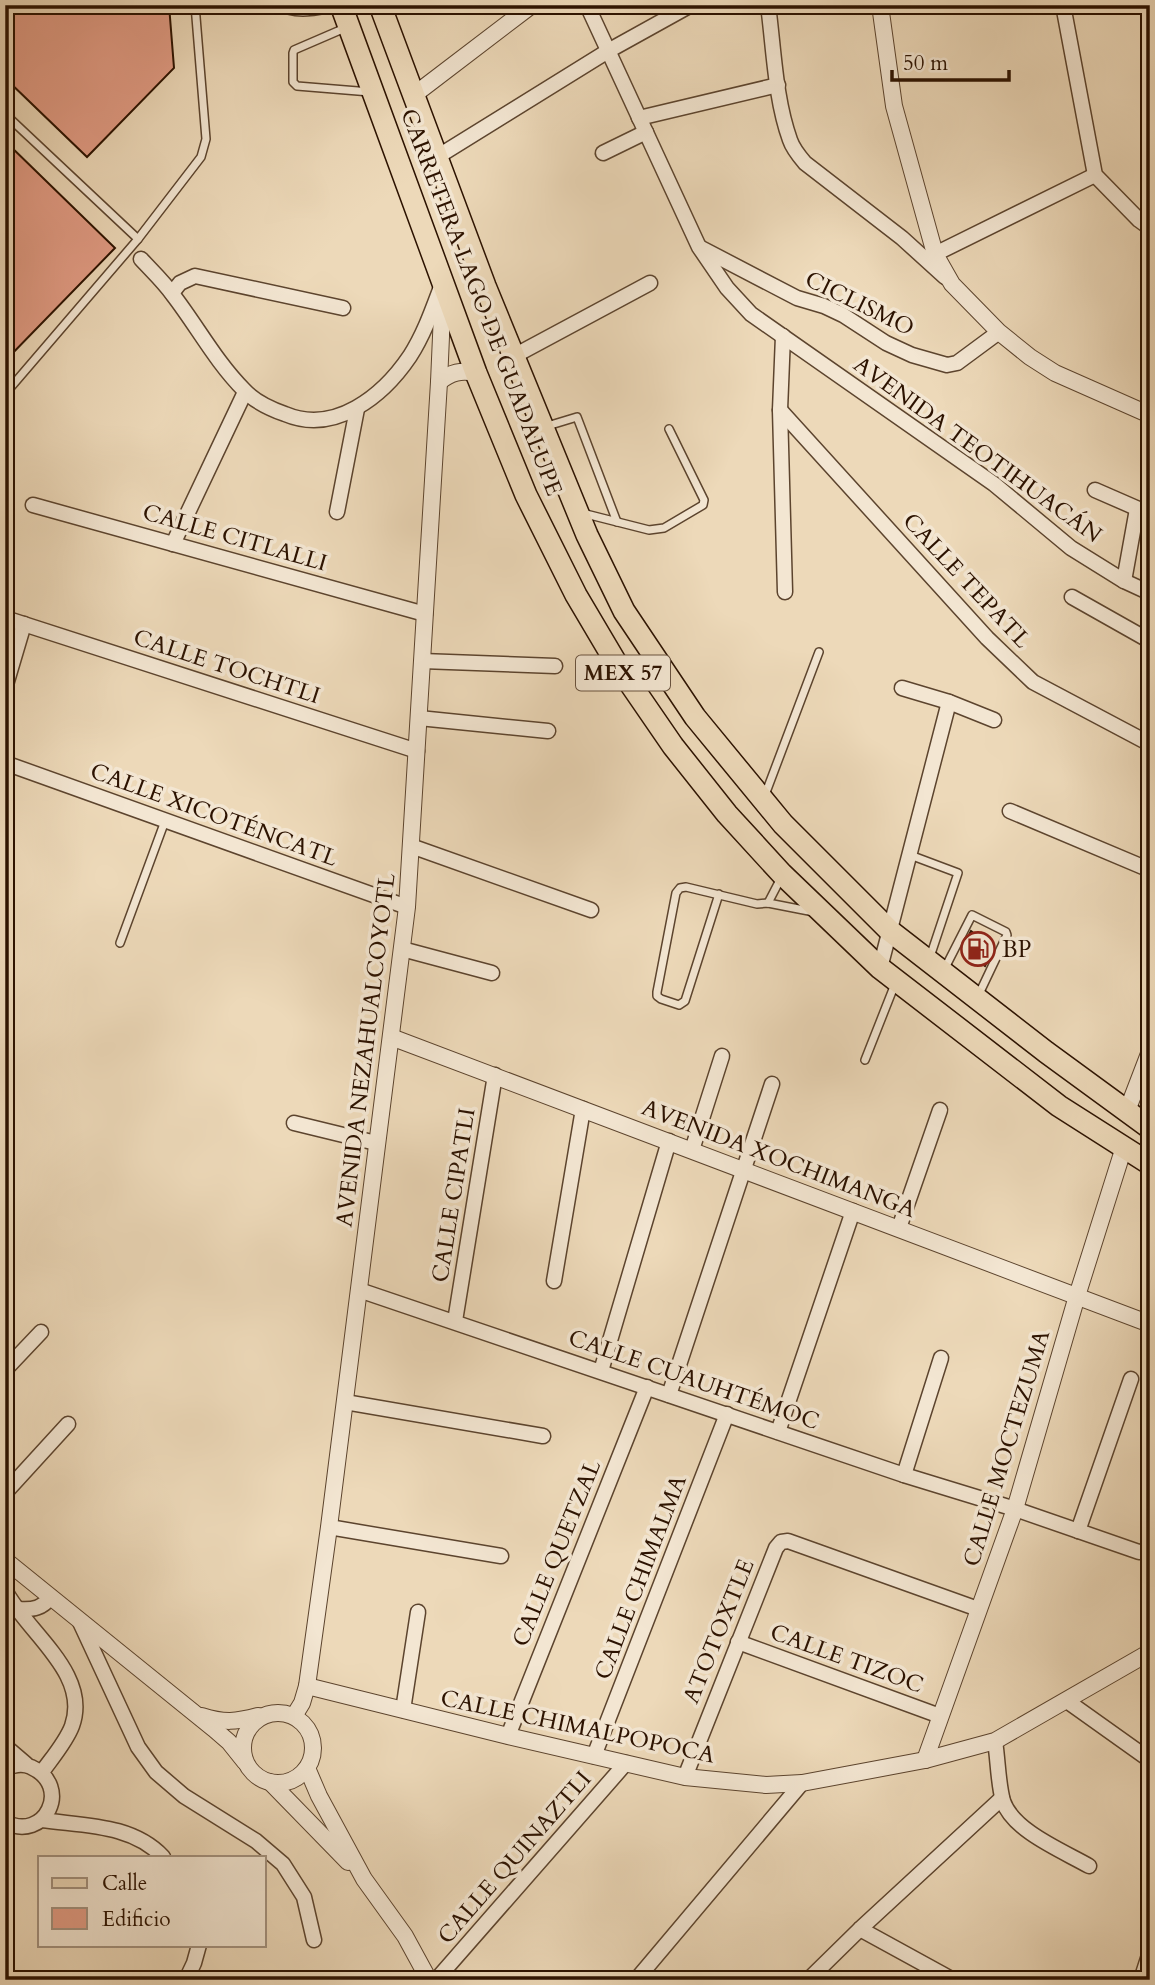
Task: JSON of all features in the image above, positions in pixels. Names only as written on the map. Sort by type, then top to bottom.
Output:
[{"type":"main road","name":"CARRETERA LAGO DE GUADALUPE","points":[[380,5],[485,286],[578,512],[624,611],[695,717],[783,824],[890,931],[1046,1052],[1150,1128]]},
{"type":"main road","name":"CARRETERA LAGO DE GUADALUPE","points":[[332,6],[349,26],[476,373],[526,495],[576,595],[618,666],[673,746],[727,814],[782,874],[889,974],[1059,1106],[1150,1164]]},
{"type":"street","points":[[414,96],[532,5]]},
{"type":"street","name":"AVENIDA TEOTIHUACÁN","points":[[587,5],[699,247],[727,288],[751,314],[994,484],[1071,548],[1124,582],[1150,593]]},
{"type":"street","points":[[437,158],[608,51],[691,5]]},
{"type":"street","points":[[768,5],[778,85],[790,141],[805,163],[902,237],[999,332],[1030,357],[1055,373],[1150,415]]},
{"type":"street","points":[[880,5],[894,106],[935,254],[952,284]]},
{"type":"street","points":[[1063,5],[1095,176],[1150,228]]},
{"type":"street","points":[[639,118],[778,85]]},
{"type":"street","points":[[603,153],[646,132]]},
{"type":"street","points":[[935,254],[1095,176]]},
{"type":"street","name":"CICLISMO","points":[[699,247],[797,298],[843,315],[886,343],[912,355],[947,365],[957,363],[999,332]]},
{"type":"street","points":[[141,259],[172,293],[204,340],[245,392],[272,409],[309,422],[358,409],[395,375],[410,355],[428,322],[443,283]]},
{"type":"street","points":[[172,293],[180,283],[195,276],[343,308]]},
{"type":"street","name":"AVENIDA NEZAHUALCOYOTL","points":[[294,1716],[302,1703],[307,1686],[407,907],[443,283]]},
{"type":"street","points":[[514,356],[650,283]]},
{"type":"street","points":[[783,336],[780,410],[785,592]]},
{"type":"street","points":[[439,382],[456,372],[476,373]]},
{"type":"street","points":[[173,544],[245,392]]},
{"type":"street","points":[[337,512],[358,409]]},
{"type":"street","name":"CALLE TEPATL","points":[[780,410],[987,638],[1033,682],[1150,744]]},
{"type":"street","points":[[1095,490],[1143,512],[1124,582]]},
{"type":"street","name":"CALLE CITLALLI","points":[[33,505],[425,614]]},
{"type":"street","points":[[1072,597],[1150,641]]},
{"type":"street","name":"CALLE TOCHTLI","points":[[5,618],[417,751]]},
{"type":"street","points":[[5,688],[24,624]]},
{"type":"street","points":[[422,661],[555,666]]},
{"type":"street","points":[[902,688],[995,720]]},
{"type":"street","points":[[889,974],[890,931],[949,702]]},
{"type":"street","points":[[419,718],[548,731]]},
{"type":"street","name":"CALLE XICOTÉNCATL","points":[[5,764],[407,907]]},
{"type":"street","points":[[1010,811],[1150,870]]},
{"type":"street","points":[[411,846],[591,910]]},
{"type":"street","points":[[402,949],[492,973]]},
{"type":"street","name":"AVENIDA XOCHIMANGA","points":[[391,1037],[1150,1324]]},
{"type":"street","points":[[1127,1111],[1150,1051]]},
{"type":"street","points":[[692,1150],[722,1056]]},
{"type":"street","name":"CALLE CIPATLI","points":[[455,1321],[495,1075]]},
{"type":"street","points":[[669,1395],[772,1084]]},
{"type":"street","points":[[554,1281],[583,1109]]},
{"type":"street","points":[[899,1228],[940,1110]]},
{"type":"street","points":[[294,1123],[376,1143]]},
{"type":"street","points":[[601,1371],[669,1141]]},
{"type":"street","name":"CALLE MOCTEZUMA","points":[[925,1760],[1015,1509],[1124,1147]]},
{"type":"street","points":[[778,1432],[853,1211]]},
{"type":"street","name":"CALLE CUAUHTÉMOC","points":[[359,1290],[904,1475],[1015,1509],[1139,1552],[1150,1551]]},
{"type":"street","points":[[5,1370],[41,1332]]},
{"type":"street","points":[[904,1475],[941,1358]]},
{"type":"street","points":[[1079,1531],[1131,1379]]},
{"type":"street","name":"CALLE QUETZAL","points":[[508,1736],[647,1387]]},
{"type":"street","points":[[345,1402],[543,1436]]},
{"type":"street","name":"CALLE CHIMALMA","points":[[594,1756],[727,1415]]},
{"type":"street","points":[[5,1493],[68,1424]]},
{"type":"street","points":[[329,1527],[501,1556]]},
{"type":"street","name":"ATOTOXTLE","points":[[685,1777],[776,1548],[781,1542],[788,1541],[978,1609]]},
{"type":"street","points":[[5,1560],[51,1597],[193,1713],[229,1742],[260,1778],[284,1783],[297,1777],[307,1768],[312,1758],[310,1734],[304,1723],[294,1716],[272,1713],[233,1723],[193,1713]]},
{"type":"street","points":[[5,1590],[60,1661],[73,1691],[76,1709],[71,1728],[42,1772]]},
{"type":"street","points":[[19,1609],[32,1610],[44,1606],[51,1597]]},
{"type":"street","points":[[404,1710],[418,1612]]},
{"type":"street","points":[[78,1619],[144,1756],[156,1772],[184,1796],[256,1841],[283,1864],[304,1897],[314,1940]]},
{"type":"street","name":"CALLE TIZOC","points":[[738,1642],[940,1716]]},
{"type":"street","name":"CALLE CHIMALPOPOCA","points":[[307,1686],[685,1777],[766,1785],[802,1783],[925,1760],[995,1741],[1150,1652]]},
{"type":"street","points":[[1068,1701],[1147,1758]]},
{"type":"street","points":[[246,1762],[242,1749],[244,1736],[251,1724],[262,1716]]},
{"type":"street","points":[[995,1741],[1002,1798],[1007,1810],[1027,1831],[1089,1866]]},
{"type":"street","points":[[5,1746],[26,1764],[42,1772],[52,1787],[52,1805],[42,1820]]},
{"type":"street","name":"CALLE QUINAZTLI","points":[[436,1980],[626,1763]]},
{"type":"street","points":[[5,1769],[8,1766],[26,1764]]},
{"type":"street","points":[[307,1768],[319,1796],[364,1879],[405,1936],[429,1980]]},
{"type":"street","points":[[270,1782],[364,1879]]},
{"type":"street","points":[[636,1980],[802,1783]]},
{"type":"street","points":[[808,1980],[1002,1798]]},
{"type":"street","points":[[5,1822],[8,1825],[26,1827],[42,1820],[122,1831],[153,1846],[162,1856]]},
{"type":"street","points":[[860,1929],[953,1980]]},
{"type":"street","points":[[186,1980],[199,1946]]},
{"type":"street","points":[[1141,1980],[1150,1952]]},
{"type":"lane","points":[[5,394],[138,239],[201,157],[206,139],[195,5]]},
{"type":"lane","points":[[278,5],[284,10],[306,12],[332,6]]},
{"type":"lane","points":[[349,26],[294,51],[293,82],[298,86],[373,92]]},
{"type":"lane","points":[[5,114],[138,239]]},
{"type":"lane","points":[[543,427],[577,416],[617,522]]},
{"type":"lane","points":[[578,512],[649,530],[664,528],[703,505],[704,500],[669,429]]},
{"type":"lane","points":[[764,800],[820,652]]},
{"type":"lane","points":[[120,943],[165,821]]},
{"type":"lane","points":[[910,855],[958,873],[936,966]]},
{"type":"lane","points":[[768,903],[782,874]]},
{"type":"lane","points":[[719,894],[685,1001],[679,1005],[661,999],[657,992],[676,893],[680,888],[686,887],[719,894],[757,904],[768,903],[824,914]]},
{"type":"lane","points":[[936,966],[972,915],[1006,932],[977,998]]},
{"type":"lane","points":[[865,1060],[889,974]]},
{"type":"building","points":[[5,5],[169,5],[174,68],[87,157],[5,78]]},
{"type":"building","points":[[5,141],[115,248],[5,361]]},
{"type":"building","name":"BP","points":[[971,931],[994,949],[985,966],[962,948]]},
{"type":"place","name":"BP","points":[[978,949]]}]
